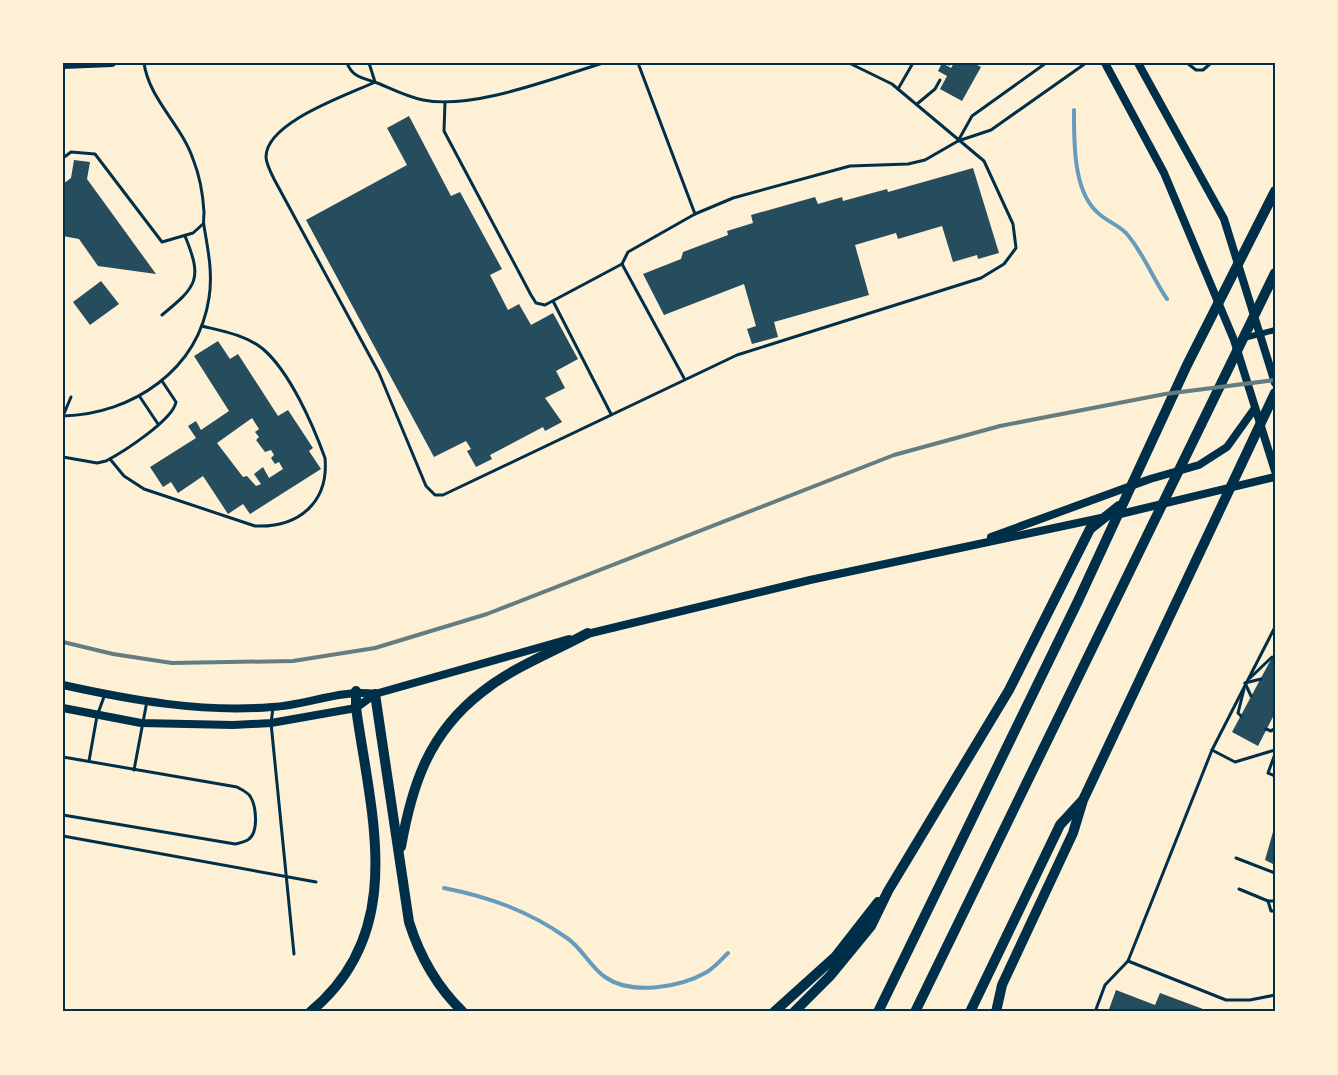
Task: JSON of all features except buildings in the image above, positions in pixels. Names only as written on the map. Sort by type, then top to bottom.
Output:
[{"type":"highway","points":[[878,1012],[1078,601],[1187,365],[1275,191]]},
{"type":"highway","points":[[915,1012],[1275,273]]},
{"type":"highway","points":[[996,1012],[1002,985],[1074,833],[1083,800],[1275,393]]},
{"type":"highway","points":[[794,1012],[830,976],[870,926],[888,891],[1004,698],[1090,529],[1122,504]]},
{"type":"highway","points":[[399,856],[414,786],[426,758],[443,732],[483,691],[588,633]]},
{"type":"highway","points":[[310,1012],[336,987],[352,963],[367,930],[375,895],[375,845],[356,708],[356,691]]},
{"type":"highway","points":[[375,694],[399,856],[410,922],[417,948],[435,980],[463,1012]]},
{"type":"highway","points":[[970,1012],[1060,825],[1083,800]]},
{"type":"highway","points":[[774,1012],[835,957],[888,891]]},
{"type":"main road","points":[[63,64],[112,63]]},
{"type":"main road","points":[[1106,63],[1164,173],[1234,340],[1275,471]]},
{"type":"main road","points":[[1138,63],[1224,219],[1275,383]]},
{"type":"street","points":[[1234,340],[1275,330]]},
{"type":"street","points":[[961,547],[1058,515],[1150,479],[1199,465],[1227,447],[1255,408]]},
{"type":"street","points":[[63,708],[141,723],[186,725],[271,723],[356,708],[375,694],[588,633],[810,580],[1075,525],[1275,477]]},
{"type":"street","points":[[63,685],[147,701],[235,709],[273,707],[356,691],[375,694]]},
{"type":"lane","points":[[71,397],[63,416],[102,412],[140,396],[162,381],[182,360],[202,326],[209,296],[211,269],[209,245],[203,224],[204,213],[196,172],[188,144],[147,82],[144,63]]},
{"type":"lane","points":[[347,63],[350,70],[361,79],[425,100],[446,102],[501,93],[603,63]]},
{"type":"lane","points":[[369,63],[375,82]]},
{"type":"lane","points":[[638,63],[695,214]]},
{"type":"lane","points":[[375,82],[278,131],[270,144],[266,157],[274,179],[379,374],[426,486],[435,495],[442,495],[737,355],[981,278],[1004,264],[1016,248],[1014,224],[984,161],[898,89],[849,63]]},
{"type":"lane","points":[[898,89],[913,63]]},
{"type":"lane","points":[[958,141],[972,116],[1046,63]]},
{"type":"lane","points":[[446,102],[444,131],[527,288],[536,303],[545,305],[622,264],[628,252],[695,214],[733,198],[831,170],[871,164],[908,164],[925,160],[958,141],[991,130],[1086,63]]},
{"type":"lane","points":[[1187,63],[1196,70],[1203,70],[1211,63]]},
{"type":"lane","points":[[916,105],[935,89],[940,80]]},
{"type":"lane","points":[[63,158],[71,152],[95,154],[162,242],[185,236],[203,224]]},
{"type":"lane","points":[[162,315],[189,293],[195,282],[197,270],[185,236]]},
{"type":"lane","points":[[622,264],[684,379]]},
{"type":"lane","points":[[553,302],[611,414]]},
{"type":"lane","points":[[110,459],[124,476],[144,489],[255,526],[270,527],[297,519],[311,509],[319,498],[326,472],[325,458],[286,377],[262,348],[246,339],[202,326]]},
{"type":"lane","points":[[63,457],[97,463],[110,459],[158,424],[174,410],[176,402],[162,381]]},
{"type":"lane","points":[[140,396],[158,424]]},
{"type":"lane","points":[[1095,1012],[1105,985],[1128,961],[1212,750],[1275,627]]},
{"type":"lane","points":[[1241,716],[1238,713],[1245,683],[1272,657]]},
{"type":"lane","points":[[1245,683],[1261,679]]},
{"type":"lane","points":[[1245,683],[1251,696]]},
{"type":"lane","points":[[89,761],[97,716],[105,694]]},
{"type":"lane","points":[[134,770],[141,723],[147,701]]},
{"type":"lane","points":[[273,707],[271,723],[294,954]]},
{"type":"lane","points":[[1266,729],[1275,728]]},
{"type":"lane","points":[[1212,750],[1235,762],[1275,752]]},
{"type":"lane","points":[[1275,752],[1268,773],[1275,776]]},
{"type":"lane","points":[[63,757],[237,787],[249,794],[254,804],[253,833],[248,840],[235,844],[63,815]]},
{"type":"lane","points":[[63,836],[316,882]]},
{"type":"lane","points":[[1236,858],[1275,873]]},
{"type":"lane","points":[[1239,889],[1268,901],[1275,901]]},
{"type":"lane","points":[[1268,901],[1273,911]]},
{"type":"lane","points":[[1128,961],[1226,1000],[1250,1000],[1275,995]]},
{"type":"waterway","points":[[1074,110],[1076,163],[1088,202],[1099,214],[1132,240],[1167,299]]},
{"type":"waterway","points":[[444,888],[508,906],[538,920],[572,942],[605,977],[629,986],[656,987],[684,982],[707,972],[728,953]]},
{"type":"railway","points":[[63,642],[113,654],[172,663],[293,661],[375,648],[487,614],[894,455],[1000,426],[1165,394],[1275,380]]}]
